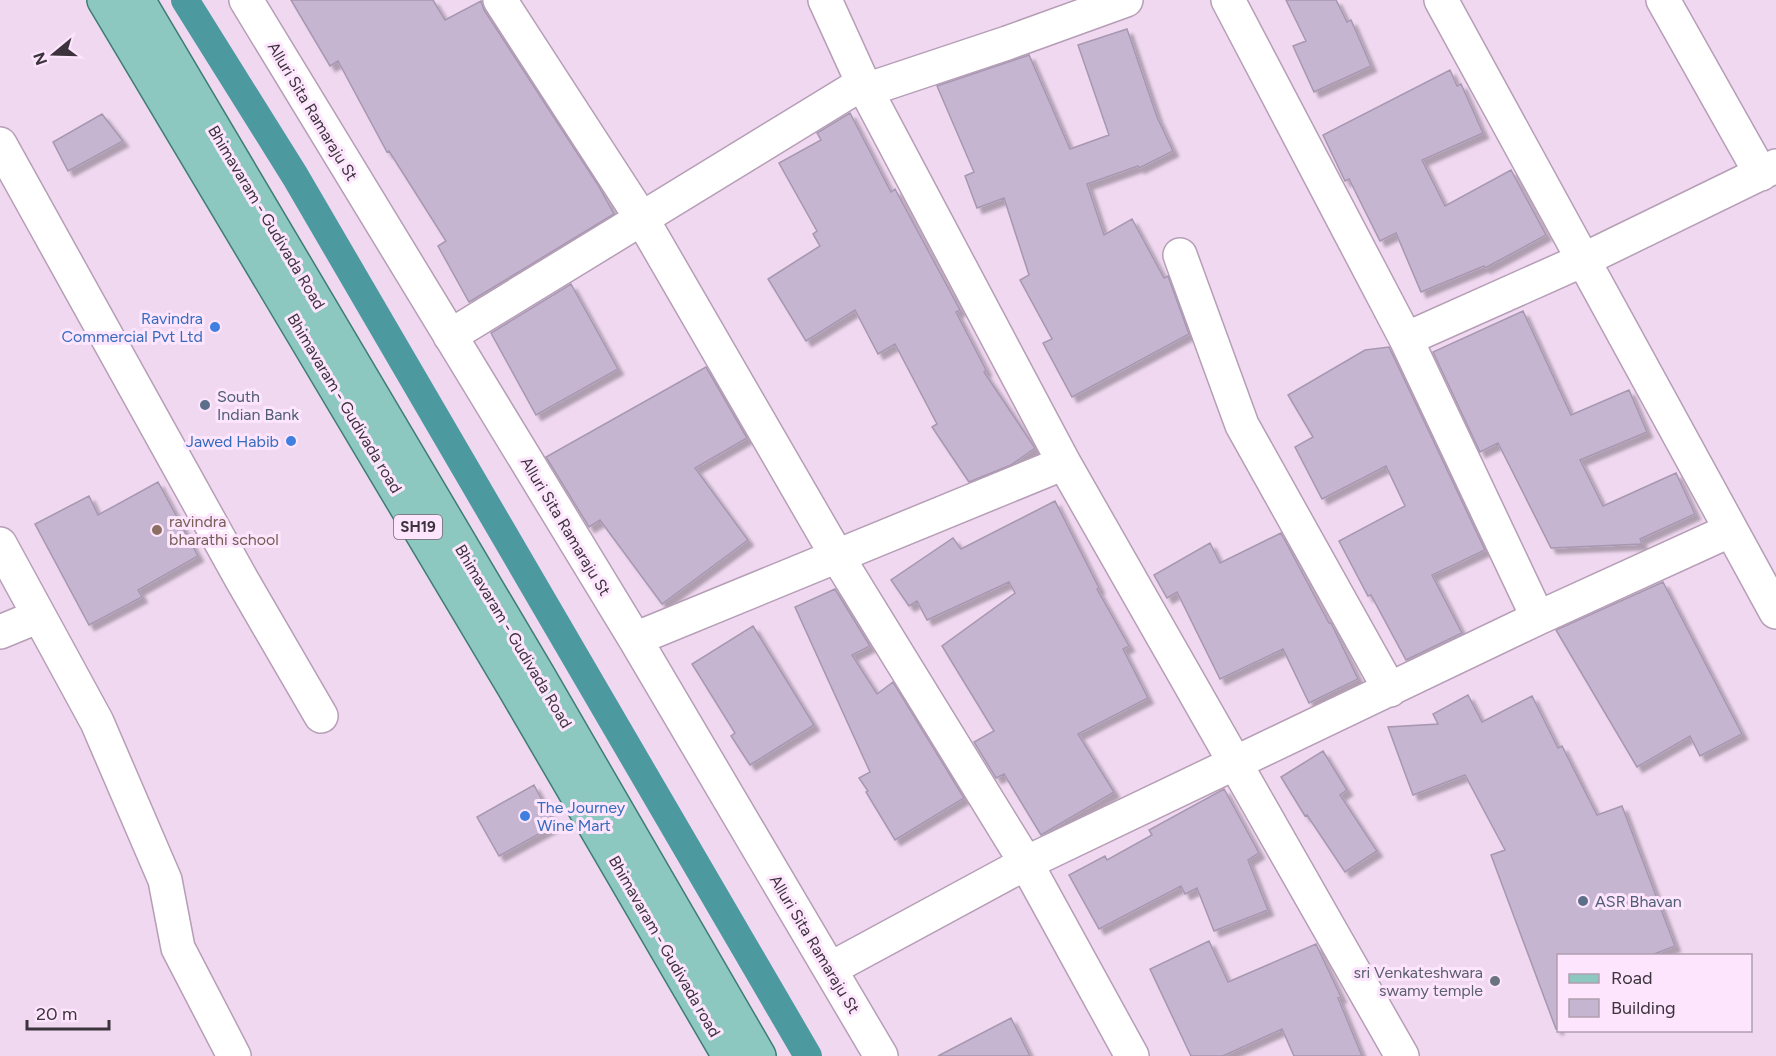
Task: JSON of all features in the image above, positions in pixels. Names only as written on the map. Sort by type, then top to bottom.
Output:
[{"type":"main road","name":"Bhimavaram - Gudivada road","points":[[104,0],[450,554],[729,1056]]},
{"type":"main road","name":"Bhimavaram - Gudivada Road","points":[[138,0],[450,554],[759,1056]]},
{"type":"street","name":"Alluri Sita Ramaraju St","points":[[246,0],[634,639],[881,1056]]},
{"type":"street","points":[[500,0],[642,219],[837,556],[1026,863],[1132,1056]]},
{"type":"street","points":[[825,0],[864,87],[1064,463],[1402,1056]]},
{"type":"street","points":[[450,336],[864,87],[1007,43],[1126,0]]},
{"type":"street","points":[[1228,0],[1407,339],[1538,618]]},
{"type":"street","points":[[1441,0],[1776,612]]},
{"type":"street","points":[[1407,339],[1583,260],[1769,170],[1663,0]]},
{"type":"street","points":[[0,144],[236,570],[321,716]]},
{"type":"street","points":[[1180,255],[1242,425],[1390,690]]},
{"type":"street","points":[[634,639],[1064,463]]},
{"type":"street","points":[[830,969],[1026,863],[1538,618],[1731,530]]},
{"type":"street","points":[[0,544],[97,722],[165,880],[178,948],[234,1056]]},
{"type":"street","points":[[0,632],[39,616]]},
{"type":"building","points":[[291,0],[433,0],[445,20],[481,1],[484,10],[598,185],[614,214],[469,302],[438,246],[446,241],[389,151],[387,152],[338,61],[330,66]]},
{"type":"building","points":[[1286,0],[1336,0],[1347,22],[1351,20],[1371,66],[1314,92],[1293,46],[1306,41]]},
{"type":"building","points":[[1127,29],[1157,117],[1173,151],[1139,168],[1138,166],[1087,184],[1104,235],[1132,219],[1164,278],[1168,276],[1189,334],[1072,397],[1043,343],[1052,339],[1020,280],[1029,275],[1004,198],[977,208],[965,176],[974,172],[937,86],[1029,55],[1070,149],[1109,135],[1078,45]]},
{"type":"building","points":[[1450,70],[1457,86],[1461,84],[1483,133],[1422,160],[1445,206],[1511,170],[1546,235],[1485,268],[1484,266],[1421,292],[1396,233],[1380,241],[1349,179],[1345,181],[1323,135]]},
{"type":"building","points":[[850,113],[891,192],[895,189],[960,310],[956,312],[986,370],[984,372],[1035,448],[1011,465],[969,482],[932,427],[937,424],[895,344],[878,354],[855,310],[806,341],[768,279],[820,246],[813,234],[817,231],[779,163],[821,140],[817,133]]},
{"type":"building","points":[[102,114],[123,141],[68,171],[53,142]]},
{"type":"building","points":[[571,284],[618,369],[536,415],[491,333]]},
{"type":"building","points":[[1523,311],[1571,415],[1629,390],[1647,432],[1580,460],[1603,506],[1676,473],[1695,514],[1640,539],[1642,544],[1551,548],[1498,443],[1480,452],[1433,352]]},
{"type":"building","points":[[1389,347],[1485,550],[1432,575],[1462,633],[1406,660],[1339,541],[1405,506],[1386,466],[1322,499],[1295,447],[1313,437],[1288,395],[1365,350]]},
{"type":"building","points":[[706,367],[747,438],[695,468],[748,540],[662,604],[600,520],[589,527],[546,457]]},
{"type":"building","points":[[158,482],[198,556],[138,590],[142,597],[89,625],[35,524],[89,496],[98,515]]},
{"type":"building","points":[[1055,501],[1099,588],[1097,589],[1129,646],[1123,649],[1148,698],[1078,734],[1114,792],[1041,835],[1004,774],[996,778],[974,742],[994,731],[942,646],[1015,593],[1009,582],[927,620],[917,601],[909,606],[891,580],[953,538],[961,549]]},
{"type":"building","points":[[1281,533],[1331,623],[1358,679],[1309,703],[1283,649],[1220,679],[1177,592],[1167,598],[1154,575],[1210,543],[1220,563]]},
{"type":"building","points":[[1663,582],[1742,734],[1700,756],[1690,736],[1637,767],[1556,630]]},
{"type":"building","points":[[835,589],[870,646],[852,655],[877,694],[893,682],[964,798],[895,840],[859,778],[870,772],[795,607]]},
{"type":"building","points":[[753,626],[814,725],[750,765],[731,736],[735,733],[692,664]]},
{"type":"building","points":[[1468,695],[1482,722],[1532,696],[1558,748],[1562,746],[1597,815],[1622,806],[1675,946],[1654,954],[1557,954],[1557,1029],[1491,855],[1505,850],[1465,775],[1413,795],[1388,727],[1438,724],[1433,714]]},
{"type":"building","points":[[1323,751],[1347,790],[1340,795],[1377,851],[1345,872],[1307,815],[1305,816],[1281,777]]},
{"type":"building","points":[[534,785],[555,825],[499,856],[477,817]]},
{"type":"building","points":[[1224,789],[1259,853],[1248,860],[1268,910],[1214,931],[1197,888],[1185,894],[1181,886],[1099,929],[1069,875],[1105,856],[1107,860],[1152,835],[1149,830]]},
{"type":"building","points":[[1209,941],[1228,982],[1316,944],[1341,997],[1338,998],[1362,1056],[1294,1056],[1282,1029],[1223,1056],[1191,1056],[1150,969]]},
{"type":"building","points":[[1011,1018],[1030,1056],[938,1056]]},
{"type":"waterway","points":[[185,0],[295,176],[808,1056]]},
{"type":"place","name":"Ravindra Commercial Pvt Ltd","points":[[215,327]]},
{"type":"place","name":"South Indian Bank","points":[[205,405]]},
{"type":"place","name":"Jawed Habib","points":[[291,441]]},
{"type":"place","name":"ravindra bharathi school","points":[[157,530]]},
{"type":"place","name":"The Journey Wine Mart","points":[[525,816]]},
{"type":"place","name":"ASR Bhavan","points":[[1583,901]]},
{"type":"place","name":"sri Venkateshwara swamy temple","points":[[1495,981]]}]
